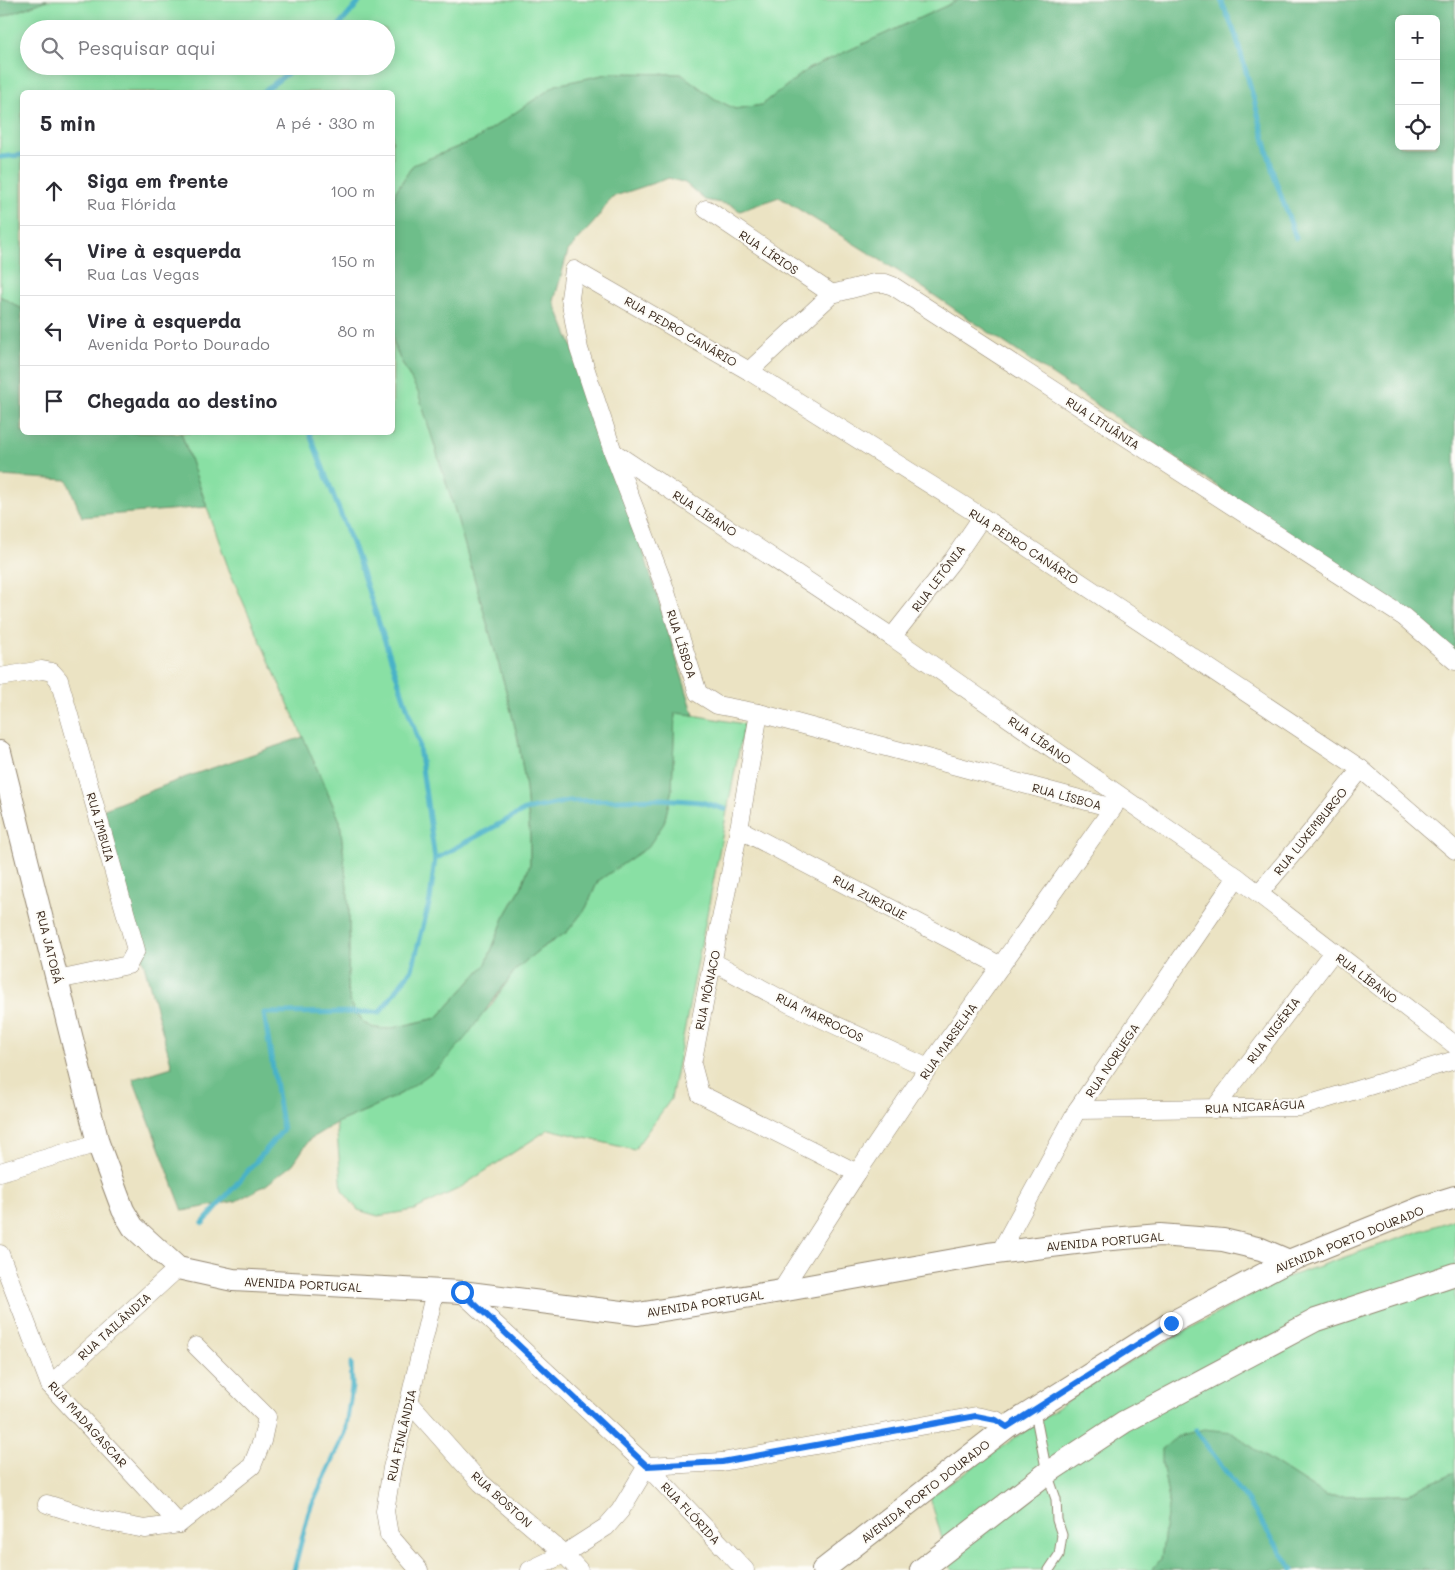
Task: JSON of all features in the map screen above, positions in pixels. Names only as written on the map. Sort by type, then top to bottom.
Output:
[{"type":"street","name":"RUA LÍRIOS","points":[[706,209],[832,294]]},
{"type":"street","name":"RUA PEDRO CANÁRIO","points":[[574,270],[749,371],[982,517],[1362,769],[1455,850]]},
{"type":"street","name":"RUA LÍSBOA","points":[[574,270],[570,298],[579,349],[613,452],[662,584],[698,692],[717,705],[759,713],[1116,802]]},
{"type":"street","name":"RUA LITUÂNIA","points":[[749,371],[832,294],[874,283],[885,283],[893,286],[1404,617],[1455,661]]},
{"type":"street","name":"RUA LÍBANO","points":[[613,452],[892,638],[1116,802],[1237,876],[1455,1046]]},
{"type":"street","name":"RUA LETÔNIA","points":[[892,638],[952,561],[982,517]]},
{"type":"street","name":"RUA IMBUIA","points":[[0,677],[42,670],[52,672],[59,680],[136,950],[128,966],[58,980]]},
{"type":"street","name":"RUA MÔNACO","points":[[759,713],[739,829],[692,1064],[700,1094],[857,1173]]},
{"type":"street","name":"RUA JATOBÁ","points":[[0,752],[98,1143]]},
{"type":"street","name":"RUA LUXEMBURGO","points":[[1259,893],[1362,769]]},
{"type":"street","name":"RUA MARSELHA","points":[[781,1291],[928,1068],[1116,802]]},
{"type":"street","name":"RUA ZURIQUE","points":[[739,829],[1001,966]]},
{"type":"street","name":"RUA NORUEGA","points":[[1000,1252],[1077,1110],[1237,876]]},
{"type":"street","name":"RUA NIGÉRIA","points":[[1214,1109],[1333,952]]},
{"type":"street","name":"RUA MARROCOS","points":[[713,962],[790,1004],[928,1068]]},
{"type":"street","name":"RUA NICARÁGUA","points":[[1077,1110],[1300,1107],[1455,1060]]},
{"type":"street","points":[[0,1172],[98,1143],[123,1210],[133,1227],[178,1268]]},
{"type":"street","name":"AVENIDA PORTO DOURADO","points":[[823,1570],[1007,1427],[1171,1323],[1289,1261],[1423,1207],[1455,1197]]},
{"type":"street","name":"AVENIDA PORTUGAL","points":[[178,1268],[233,1280],[462,1292],[638,1314],[1000,1252],[1160,1235],[1223,1240],[1261,1249],[1289,1261]]},
{"type":"street","name":"RUA MADAGASCAR","points":[[0,1254],[50,1385],[179,1524]]},
{"type":"street","name":"RUA TAILÂNDIA","points":[[50,1385],[178,1268]]},
{"type":"street","points":[[921,1570],[1047,1473],[1124,1422],[1316,1320],[1455,1274]]},
{"type":"street","name":"RUA FINLÂNDIA","points":[[419,1570],[389,1534],[385,1511],[392,1468],[410,1402],[435,1291]]},
{"type":"street","name":"RUA FLÓRIDA","points":[[462,1292],[647,1466],[745,1570]]},
{"type":"street","points":[[47,1504],[98,1520],[145,1529],[179,1524],[252,1466],[262,1441],[267,1417],[196,1346]]},
{"type":"street","name":"RUA BOSTON","points":[[410,1402],[481,1483],[564,1554],[579,1570]]},
{"type":"street","points":[[530,1570],[564,1554],[606,1527],[620,1511],[647,1466],[722,1462],[976,1416],[996,1420],[1007,1427]]},
{"type":"lane","points":[[1034,1410],[1047,1473],[1056,1499],[1057,1520],[1062,1535],[1059,1555],[1049,1570]]},
{"type":"green space","points":[[0,0],[47,0],[0,18]]},
{"type":"green space","points":[[47,0],[959,0],[808,69],[762,105],[735,109],[715,99],[681,74],[612,73],[556,85],[475,140],[413,165],[395,195],[395,90],[20,90],[20,308],[0,296],[0,18]]},
{"type":"green space","points":[[959,0],[1455,0],[1455,657],[1403,611],[898,271],[779,197],[740,211],[731,205],[705,200],[685,183],[669,178],[612,197],[596,220],[568,251],[554,301],[605,428],[694,715],[675,713],[672,789],[664,823],[648,847],[598,881],[586,908],[567,932],[540,949],[516,969],[466,1037],[440,1067],[402,1093],[336,1123],[310,1139],[293,1164],[266,1185],[236,1201],[183,1211],[133,1079],[172,1067],[102,810],[186,777],[303,737],[340,821],[349,907],[347,988],[351,1005],[364,1023],[374,1028],[388,1029],[437,1018],[486,964],[504,918],[521,888],[530,864],[526,788],[518,739],[504,683],[456,514],[418,392],[395,346],[396,191],[413,165],[475,140],[556,85],[612,73],[681,74],[715,99],[735,109],[762,105],[808,69]]},
{"type":"green space","points":[[0,296],[20,308],[20,435],[182,435],[207,507],[82,517],[67,480],[0,476]]},
{"type":"green space","points":[[395,346],[418,392],[456,514],[504,683],[518,739],[526,788],[530,837],[530,864],[521,888],[504,918],[486,964],[437,1018],[388,1029],[374,1028],[364,1023],[351,1005],[347,988],[349,907],[340,821],[229,570],[182,435],[395,435]]},
{"type":"green space","points":[[675,712],[744,724],[671,1099],[634,1150],[549,1129],[458,1189],[414,1210],[378,1216],[358,1210],[342,1190],[336,1123],[402,1093],[490,1007],[516,969],[540,949],[567,932],[586,908],[598,881],[648,846],[664,823],[672,789]]},
{"type":"green space","points":[[1455,1219],[1455,1472],[1405,1495],[1326,1496],[1264,1456],[1232,1432],[1162,1463],[1169,1500],[1161,1560],[1152,1570],[951,1570],[930,1497],[1102,1377],[1276,1281]]},
{"type":"green space","points":[[1204,1429],[1232,1432],[1264,1456],[1326,1496],[1405,1495],[1455,1472],[1455,1570],[1152,1570],[1161,1559],[1169,1500],[1162,1463],[1162,1449],[1178,1436]]},
{"type":"waterway","points":[[344,20],[361,0]]},
{"type":"waterway","points":[[1221,0],[1236,36],[1274,176],[1296,238]]},
{"type":"waterway","points":[[266,90],[285,75]]},
{"type":"waterway","points":[[0,157],[20,155]]},
{"type":"waterway","points":[[203,1223],[283,1130],[264,1013],[380,1012],[412,969],[430,900],[435,859],[418,740],[355,551],[310,435]]},
{"type":"waterway","points":[[435,859],[525,810],[569,801],[662,799],[701,802],[725,809]]},
{"type":"waterway","points":[[294,1570],[309,1511],[345,1433],[352,1387],[351,1363]]},
{"type":"waterway","points":[[1195,1430],[1249,1503],[1293,1570]]},
{"type":"route","points":[[462,1292],[647,1466],[722,1462],[976,1416],[996,1420],[1007,1427],[1171,1323]]}]
